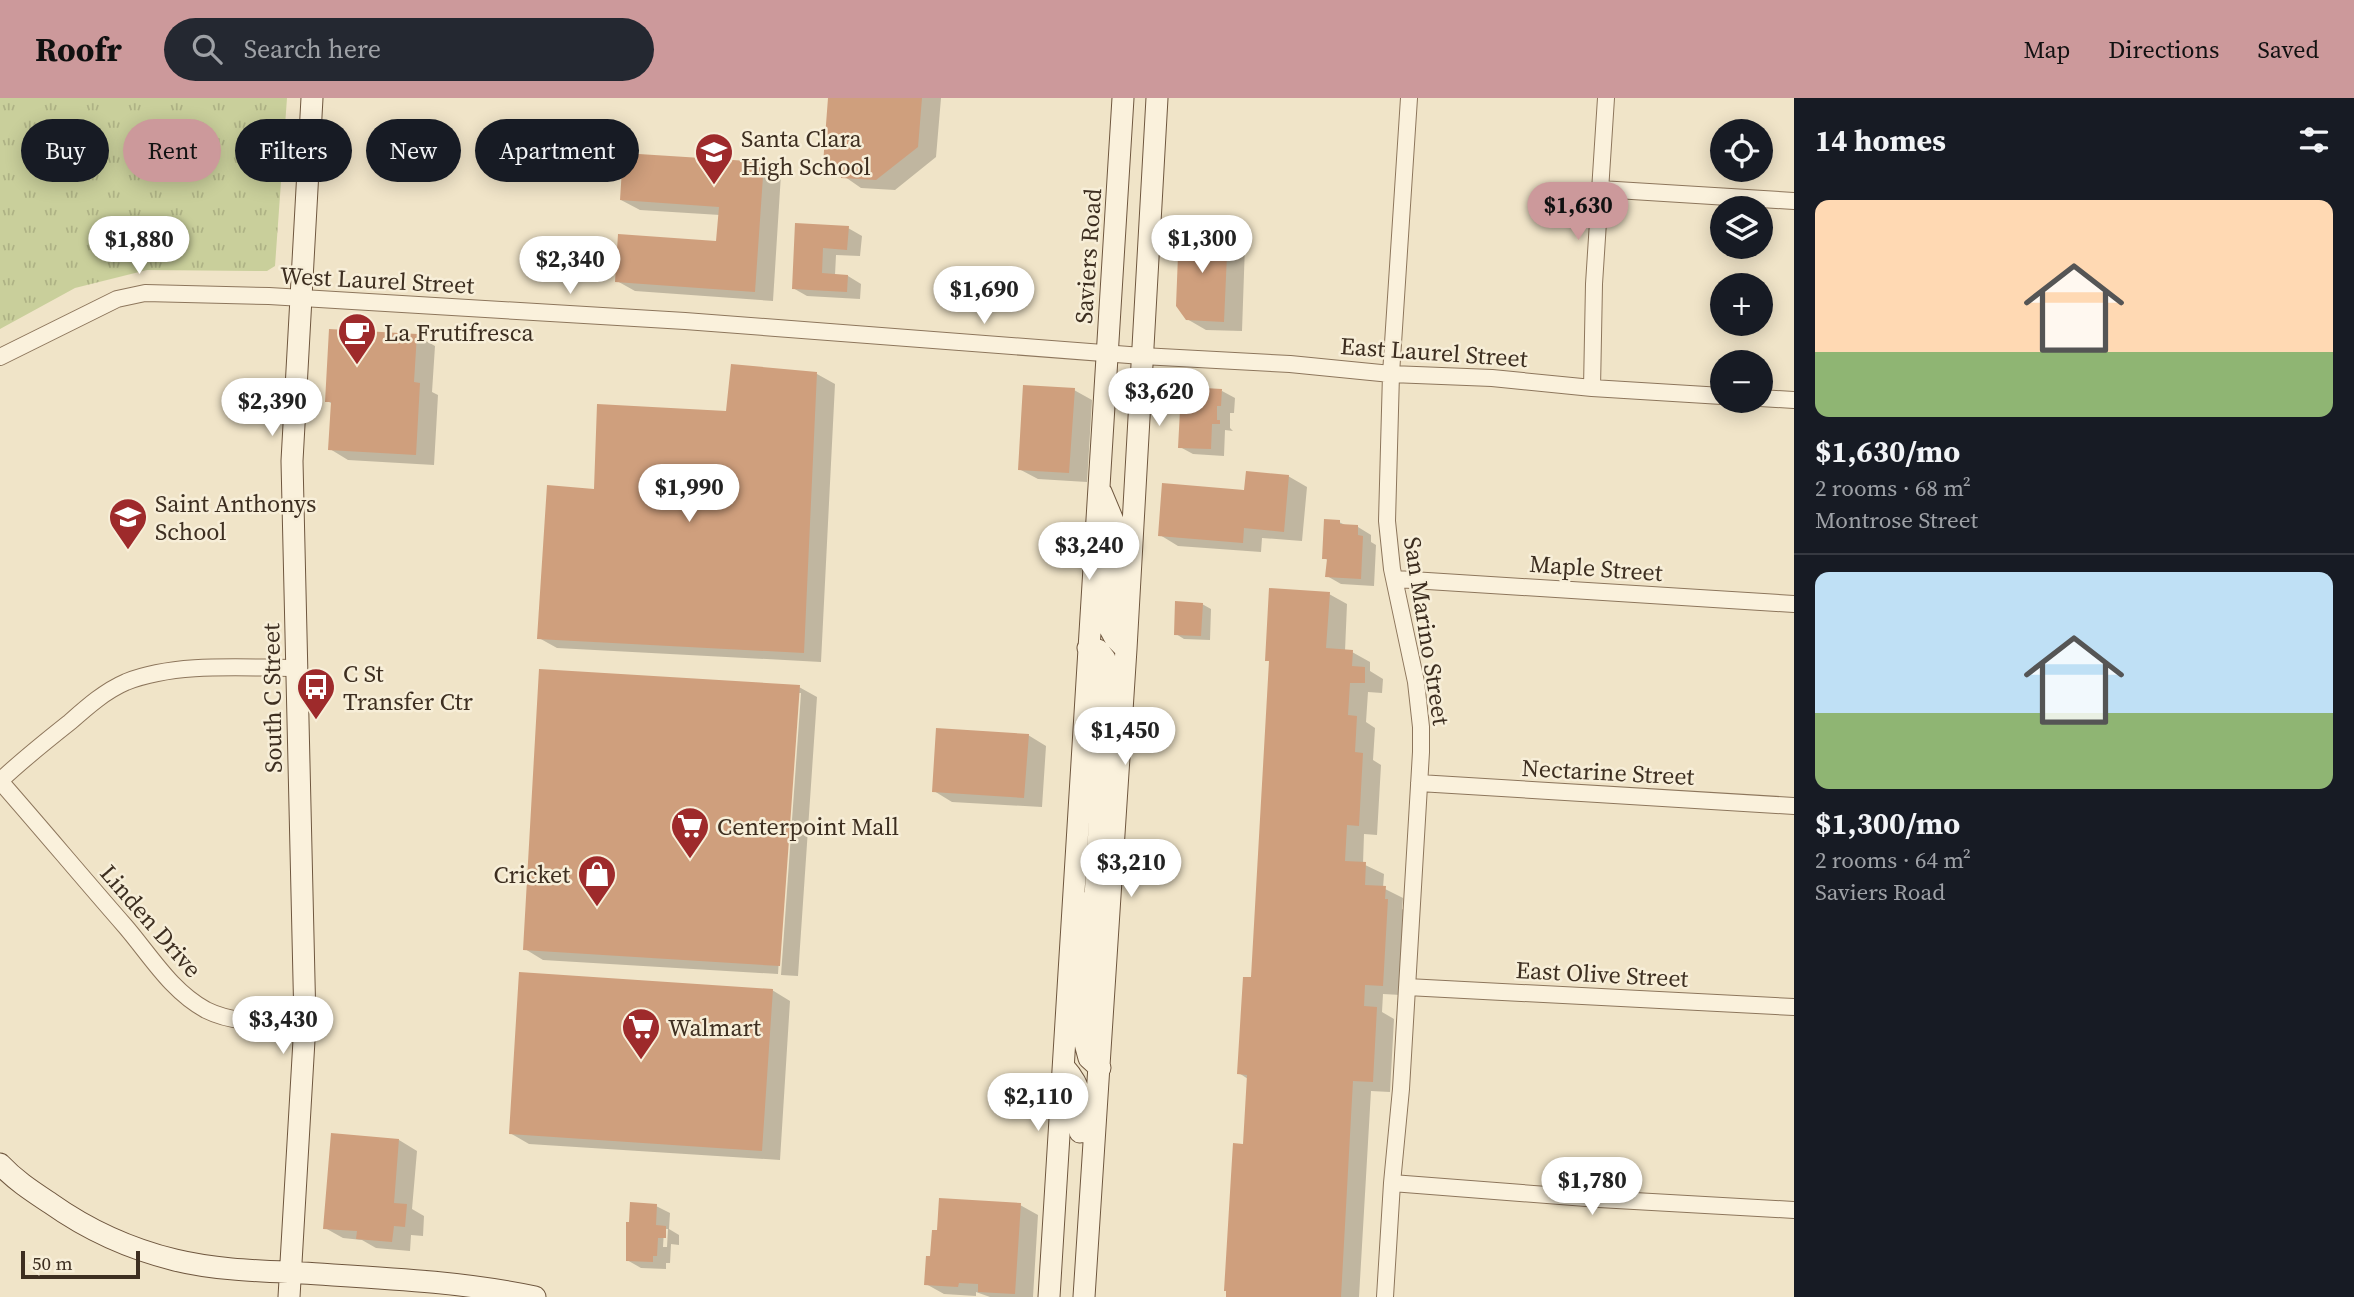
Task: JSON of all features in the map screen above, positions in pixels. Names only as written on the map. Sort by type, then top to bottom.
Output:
[{"type":"main road","name":"South C Street","points":[[289,1297],[305,1023],[292,461],[313,98]]},
{"type":"main road","name":"Saviers Road","points":[[1049,1297],[1124,98]]},
{"type":"main road","points":[[1084,1297],[1126,649],[1157,98]]},
{"type":"main road","points":[[1099,487],[1114,523],[1109,627],[1126,649]]},
{"type":"main road","points":[[1088,648],[1098,650],[1105,659],[1108,672],[1095,898],[1108,930]]},
{"type":"main road","points":[[1074,886],[1087,931],[1081,1028],[1089,1058],[1100,1069]]},
{"type":"main road","points":[[1064,1067],[1076,1081],[1082,1106],[1079,1167],[1089,1202]]},
{"type":"main road","points":[[0,1164],[12,1176],[71,1218],[108,1237],[177,1260],[213,1267],[425,1281],[482,1287],[535,1297]]},
{"type":"street","name":"San Marino Street","points":[[1385,1297],[1408,987],[1421,727],[1390,557],[1387,521],[1391,374],[1409,98]]},
{"type":"street","points":[[1592,388],[1594,284],[1606,98]]},
{"type":"street","points":[[1600,189],[1794,201]]},
{"type":"street","name":"West Laurel Street","points":[[0,357],[117,299],[145,293],[300,298],[685,321],[1142,356]]},
{"type":"street","name":"East Laurel Street","points":[[1142,356],[1290,364],[1391,374],[1492,378],[1710,395]]},
{"type":"street","points":[[1773,399],[1794,400]]},
{"type":"street","name":"Maple Street","points":[[1396,579],[1794,604]]},
{"type":"street","points":[[0,781],[96,700],[127,682],[148,675],[184,670],[229,667],[297,668]]},
{"type":"street","name":"Linden Drive","points":[[0,781],[164,975],[184,995],[205,1009],[224,1017],[244,1021],[305,1023]]},
{"type":"street","name":"Nectarine Street","points":[[1419,783],[1794,806]]},
{"type":"street","name":"East Olive Street","points":[[1408,987],[1794,1007]]},
{"type":"street","points":[[1392,1183],[1599,1199],[1794,1209]]},
{"type":"green space","points":[[0,98],[287,98],[286,119],[235,119],[235,182],[281,182],[275,266],[267,271],[147,270],[75,288],[0,329]]},
{"type":"building","points":[[828,98],[922,98],[918,147],[876,180],[841,178],[842,164],[823,164]]},
{"type":"building","points":[[639,154],[764,162],[755,292],[615,282],[618,234],[716,241],[719,207],[620,200],[621,182],[639,182]]},
{"type":"building","points":[[795,223],[849,226],[847,250],[823,248],[822,273],[848,275],[847,292],[792,289]]},
{"type":"building","points":[[1179,230],[1228,232],[1224,322],[1186,320],[1176,306]]},
{"type":"building","points":[[329,329],[417,334],[414,382],[420,383],[416,455],[328,450],[331,402],[325,402]]},
{"type":"building","points":[[731,364],[817,372],[804,653],[537,639],[547,485],[594,489],[597,404],[726,411]]},
{"type":"building","points":[[1023,385],[1075,388],[1069,473],[1018,470]]},
{"type":"building","points":[[1186,387],[1222,389],[1221,406],[1217,406],[1217,420],[1220,420],[1220,424],[1212,424],[1211,449],[1178,448],[1181,391]]},
{"type":"building","points":[[1246,471],[1289,475],[1284,532],[1244,528],[1243,543],[1158,536],[1162,483],[1244,490]]},
{"type":"building","points":[[1324,519],[1340,520],[1340,524],[1358,525],[1358,535],[1363,536],[1361,579],[1325,577],[1327,559],[1322,559]]},
{"type":"building","points":[[1269,588],[1330,592],[1326,648],[1353,650],[1352,666],[1365,667],[1365,683],[1350,683],[1348,715],[1357,716],[1355,752],[1363,753],[1359,826],[1347,825],[1345,861],[1366,862],[1365,885],[1386,886],[1385,899],[1388,899],[1383,986],[1365,985],[1364,1006],[1377,1007],[1373,1082],[1353,1081],[1341,1297],[1226,1297],[1224,1291],[1233,1143],[1243,1144],[1247,1075],[1237,1074],[1243,977],[1251,977],[1269,661],[1265,661]]},
{"type":"building","points":[[1175,601],[1203,603],[1201,636],[1174,635]]},
{"type":"building","points":[[539,669],[800,685],[780,966],[523,950]]},
{"type":"building","points":[[936,728],[1029,734],[1024,798],[932,792]]},
{"type":"building","name":"Walmart","points":[[519,972],[773,989],[762,1151],[509,1134]]},
{"type":"building","points":[[331,1133],[399,1139],[394,1203],[407,1204],[405,1227],[394,1226],[392,1242],[356,1239],[357,1231],[323,1229]]},
{"type":"building","points":[[939,1198],[1021,1203],[1015,1294],[978,1292],[978,1284],[959,1283],[958,1287],[924,1285],[926,1256],[930,1256],[932,1230],[937,1230]]},
{"type":"building","points":[[630,1202],[657,1204],[656,1225],[666,1226],[666,1238],[658,1238],[657,1256],[653,1256],[653,1262],[626,1261],[626,1222],[629,1222]]},
{"type":"place","name":"Santa Clara High School","points":[[714,186]]},
{"type":"place","name":"La Frutifresca","points":[[357,366]]},
{"type":"place","name":"Saint Anthonys School","points":[[128,551]]},
{"type":"place","name":"C St Transfer Ctr","points":[[316,721]]},
{"type":"place","name":"Centerpoint Mall","points":[[690,860]]},
{"type":"place","name":"Cricket","points":[[597,908]]},
{"type":"place","name":"Walmart","points":[[641,1061]]}]
